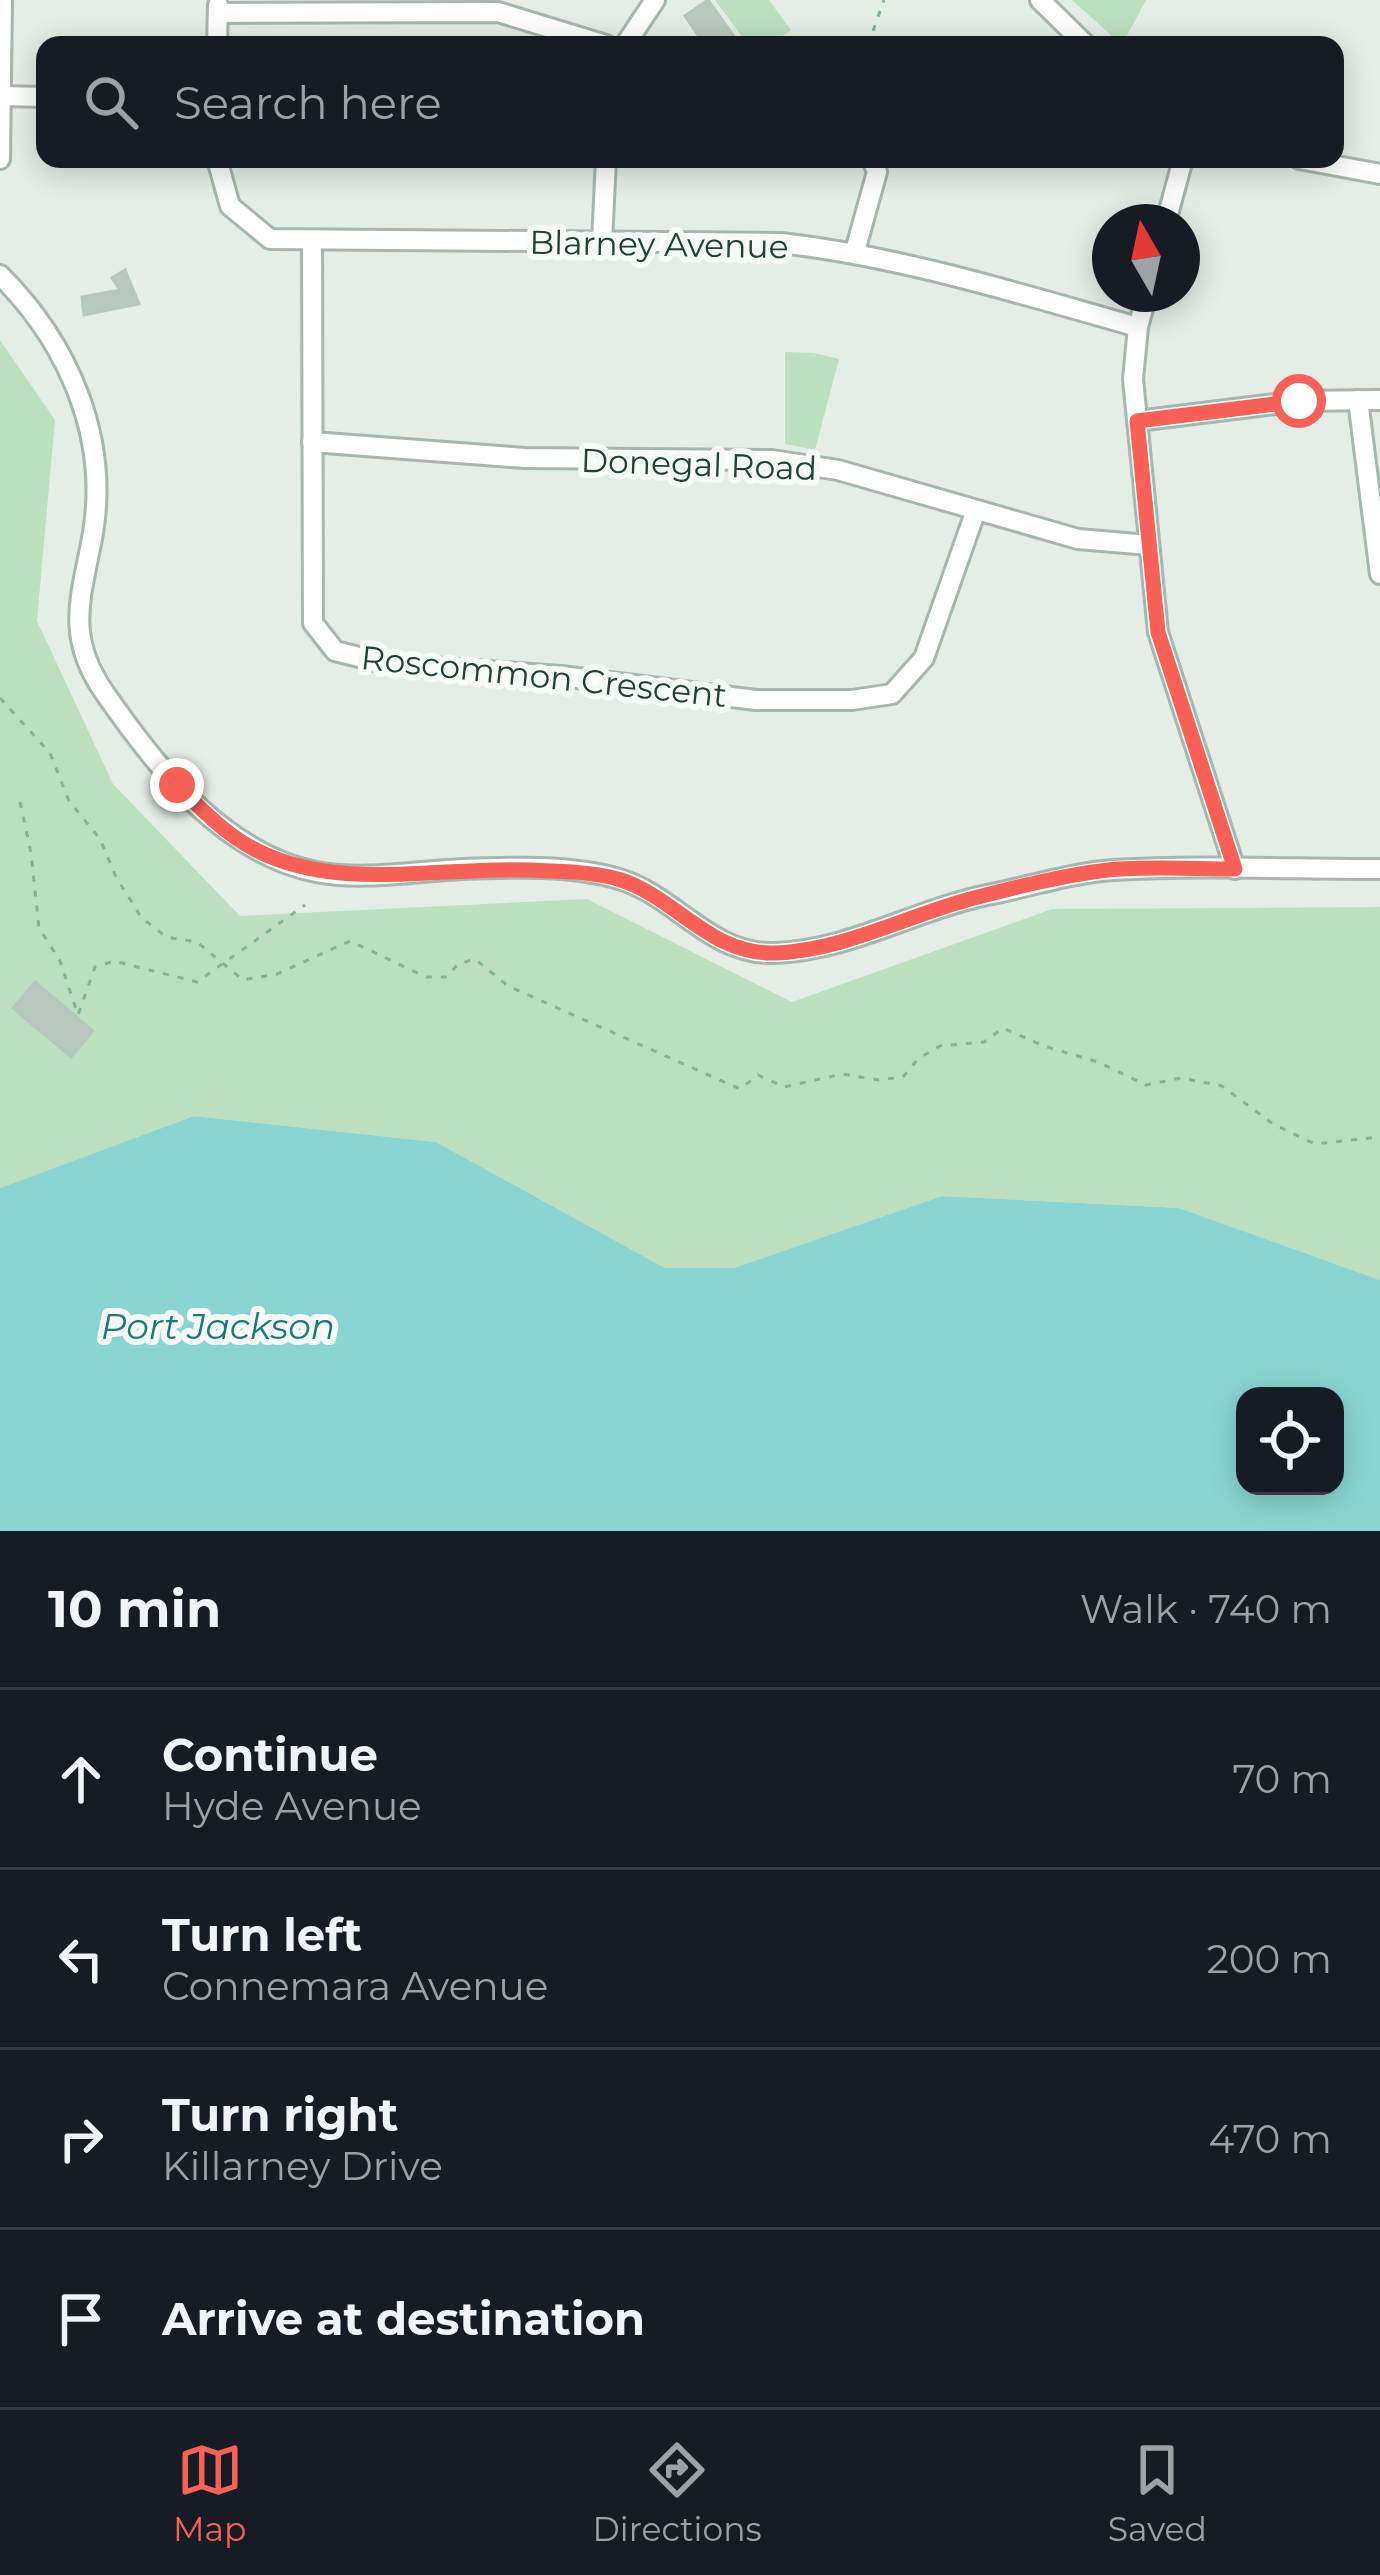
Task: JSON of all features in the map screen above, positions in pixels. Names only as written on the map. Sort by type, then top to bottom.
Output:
[{"type":"street","points":[[0,158],[2,0]]},
{"type":"street","points":[[631,36],[655,0]]},
{"type":"street","points":[[1040,0],[1077,36]]},
{"type":"street","points":[[218,6],[498,12],[577,36]]},
{"type":"street","points":[[1,97],[36,97]]},
{"type":"street","points":[[1344,167],[1380,174]]},
{"type":"street","name":"Blarney Avenue","points":[[219,168],[230,206],[270,239],[781,243],[856,251],[1138,327]]},
{"type":"street","points":[[602,242],[606,168]]},
{"type":"street","points":[[856,251],[875,168]]},
{"type":"street","points":[[1171,204],[1181,168]]},
{"type":"street","name":"Roscommon Crescent","points":[[312,242],[313,622],[334,651],[387,664],[561,676],[757,700],[852,700],[892,694],[924,658],[976,510]]},
{"type":"street","points":[[0,275],[26,301],[62,352],[86,411],[95,470],[93,530],[77,607],[85,653],[102,688],[177,785],[248,847],[282,862],[320,873],[490,868],[584,873],[651,893],[707,934],[737,949],[768,954],[809,951],[973,898],[1108,870],[1380,869]]},
{"type":"street","points":[[1142,312],[1132,379],[1158,632],[1235,869]]},
{"type":"street","points":[[1358,400],[1380,574]]},
{"type":"street","points":[[1137,421],[1299,401],[1380,400]]},
{"type":"street","name":"Donegal Road","points":[[311,442],[525,458],[772,460],[838,470],[1078,539],[1149,545]]},
{"type":"path","points":[[871,36],[884,0]]},
{"type":"path","points":[[0,698],[50,753],[69,801],[100,838],[116,877],[141,917],[166,938],[187,937],[197,942],[243,980],[277,974],[350,941],[426,977],[447,977],[458,964],[475,959],[508,986],[740,1089],[758,1075],[784,1087],[842,1073],[879,1080],[903,1077],[919,1058],[940,1046],[984,1042],[1003,1028],[1146,1084],[1181,1078],[1222,1086],[1274,1124],[1315,1144],[1380,1137]]},
{"type":"path","points":[[20,802],[39,928],[60,961],[78,1015],[95,967],[114,961],[197,982],[305,905]]},
{"type":"green space","points":[[715,0],[769,0],[791,30],[783,36],[741,36]]},
{"type":"green space","points":[[1072,0],[1146,0],[1127,36],[1112,36]]},
{"type":"green space","points":[[0,340],[55,420],[37,621],[113,784],[240,916],[587,899],[792,1002],[1052,909],[1380,907],[1380,1280],[1179,1208],[942,1196],[734,1268],[665,1268],[436,1142],[194,1116],[0,1188]]},
{"type":"green space","points":[[785,352],[839,359],[815,450],[785,444]]},
{"type":"water","name":"Port Jackson","points":[[194,1116],[436,1142],[665,1268],[734,1268],[942,1196],[1179,1208],[1380,1280],[1380,1531],[0,1531],[0,1188]]},
{"type":"building","points":[[708,0],[734,36],[699,36],[685,16]]},
{"type":"building","points":[[125,270],[139,304],[84,315],[82,297],[120,290],[112,278]]},
{"type":"building","points":[[35,982],[93,1031],[71,1057],[13,1008]]},
{"type":"route","points":[[177,785],[248,847],[320,873],[490,868],[584,873],[651,893],[707,934],[737,949],[768,954],[809,951],[973,898],[1108,870],[1235,869],[1158,632],[1137,421],[1299,401]]}]
